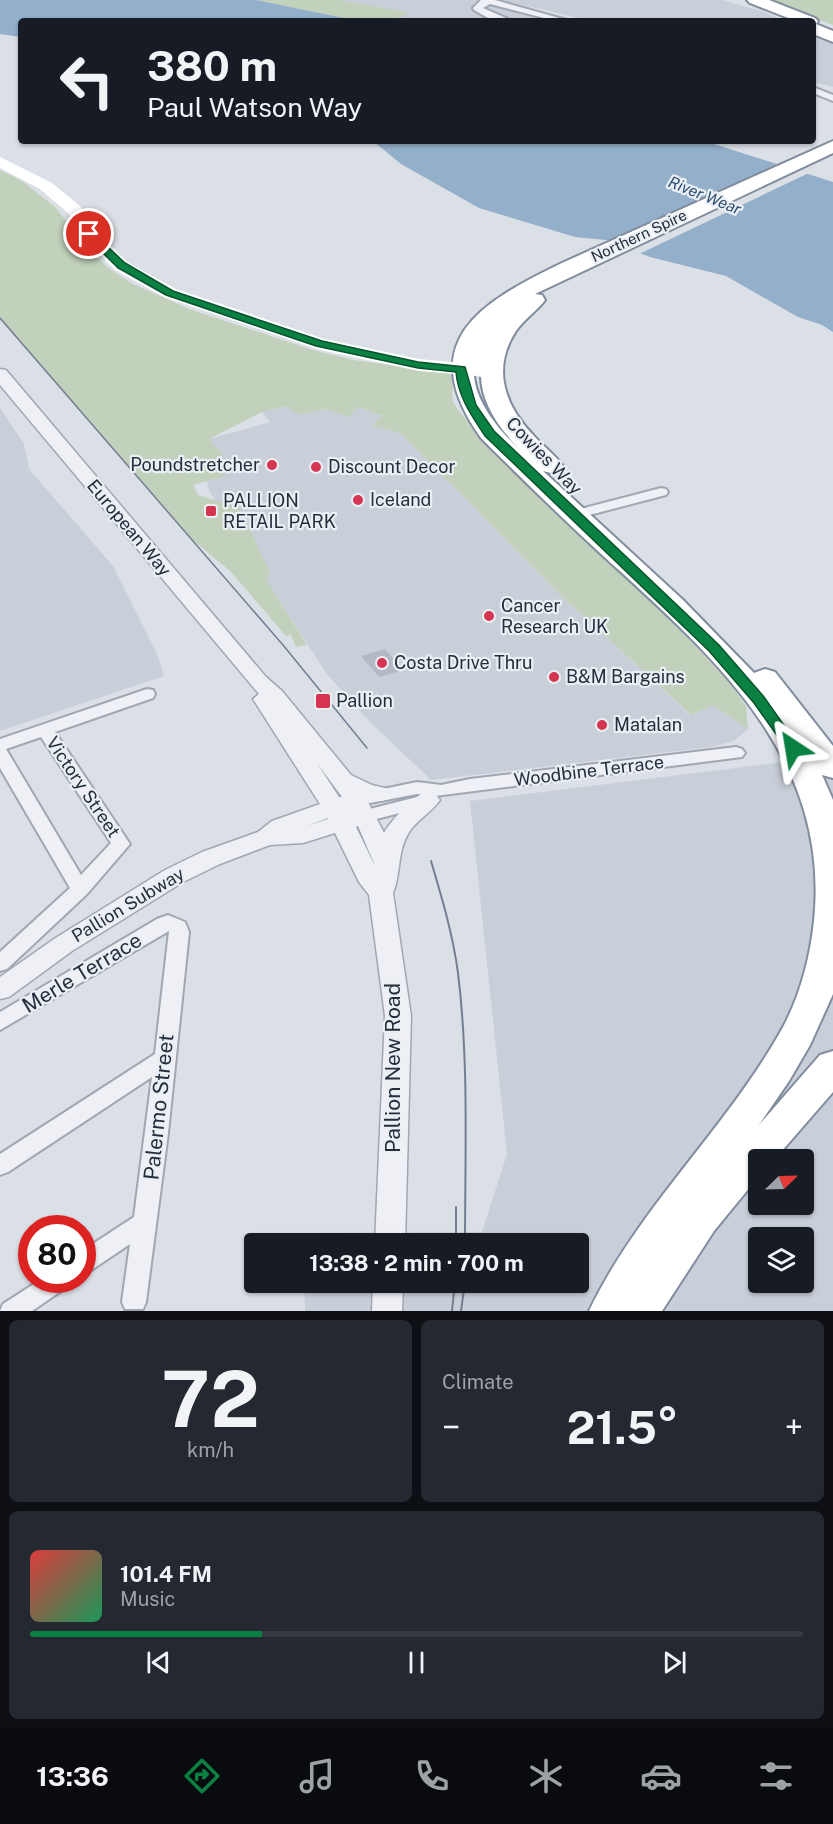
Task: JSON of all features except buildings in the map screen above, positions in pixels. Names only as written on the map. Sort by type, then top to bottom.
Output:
[{"type":"highway","points":[[741,0],[787,18]]},
{"type":"highway","points":[[755,0],[802,18]]},
{"type":"highway","points":[[816,24],[833,30]]},
{"type":"highway","points":[[816,29],[833,37]]},
{"type":"highway","name":"Northern Spire","points":[[581,268],[833,146]]},
{"type":"highway","name":"Northern Spire","points":[[581,268],[833,155]]},
{"type":"highway","points":[[461,369],[470,342],[485,319],[499,308],[581,268]]},
{"type":"highway","name":"Cowies Way","points":[[581,268],[534,300],[507,327],[493,356],[494,394],[504,415],[584,512],[640,576],[741,678],[784,734],[820,773]]},
{"type":"highway","name":"Cowies Way","points":[[461,369],[462,382],[471,405],[489,433],[718,627],[751,662],[815,741],[820,773]]},
{"type":"highway","points":[[610,1311],[644,1251],[679,1200],[768,1082],[798,1034],[813,997],[831,940],[832,899],[828,837],[821,812],[820,773]]},
{"type":"highway","points":[[640,1311],[668,1263],[710,1206],[804,1102],[833,1065]]},
{"type":"main road","points":[[0,162],[46,186],[75,210],[89,234],[121,266],[170,293],[275,330],[352,352],[418,365],[478,370],[492,374]]},
{"type":"main road","points":[[461,369],[476,365],[487,336],[501,318],[534,300]]},
{"type":"main road","points":[[352,352],[419,359],[457,350],[470,342]]},
{"type":"street","points":[[498,18],[477,8],[487,0],[555,18]]},
{"type":"street","points":[[816,91],[833,98]]},
{"type":"street","name":"European Way","points":[[0,374],[343,780],[349,812]]},
{"type":"street","points":[[584,512],[661,492]]},
{"type":"street","name":"European Way","points":[[258,682],[270,711],[349,812]]},
{"type":"street","name":"Victory Street","points":[[0,745],[147,694]]},
{"type":"street","name":"Victory Street","points":[[45,729],[122,844],[80,889]]},
{"type":"street","points":[[0,753],[80,889],[0,964]]},
{"type":"street","name":"Woodbine Terrace","points":[[349,812],[435,796],[470,785],[736,753]]},
{"type":"street","points":[[343,780],[366,791],[381,794]]},
{"type":"street","name":"Woodbine Terrace","points":[[349,812],[381,794],[417,788],[435,796]]},
{"type":"street","name":"Pallion New Road","points":[[390,1233],[398,1016],[381,893],[387,878],[386,863],[397,831],[435,796]]},
{"type":"street","points":[[349,812],[386,863]]},
{"type":"street","name":"Pallion Subway","points":[[0,990],[63,945],[174,876],[211,858],[266,838],[303,835],[349,812]]},
{"type":"street","name":"Pallion New Road","points":[[349,812],[371,882],[381,893]]},
{"type":"street","name":"Merle Terrace","points":[[0,1022],[164,924]]},
{"type":"street","name":"Palermo Street","points":[[134,1302],[146,1221],[179,932],[174,924],[164,924]]},
{"type":"street","points":[[0,1166],[164,1059]]},
{"type":"street","points":[[96,1255],[146,1221]]},
{"type":"street","points":[[12,1311],[40,1293]]},
{"type":"street","points":[[387,1311],[388,1293]]},
{"type":"shaded area","points":[[290,0],[476,0],[559,18],[374,18]]},
{"type":"shaded area","points":[[502,0],[722,0],[765,12],[777,18],[578,18]]},
{"type":"shaded area","points":[[816,36],[833,44],[833,87],[816,83]]},
{"type":"shaded area","name":"PALLION RETAIL PARK","points":[[288,406],[297,415],[326,409],[349,417],[358,407],[384,417],[373,425],[400,433],[568,602],[690,715],[713,705],[748,729],[734,741],[712,747],[431,780],[369,721],[326,673],[209,491],[202,460],[209,439],[270,422],[262,412]]},
{"type":"shaded area","points":[[0,408],[24,444],[29,469],[113,566],[158,656],[164,676],[0,731]]},
{"type":"shaded area","points":[[833,756],[833,1311],[305,1311],[304,1293],[589,1293],[589,1233],[302,1233],[482,1232],[507,1154],[470,801]]},
{"type":"green space","points":[[256,0],[339,0],[410,13],[397,18],[344,18]]},
{"type":"green space","points":[[768,0],[833,0],[833,25]]},
{"type":"green space","points":[[0,170],[22,181],[55,207],[89,250],[111,270],[133,284],[189,309],[313,350],[354,360],[449,373],[452,379],[453,401],[463,415],[668,616],[728,681],[746,706],[748,729],[713,705],[691,715],[568,602],[400,433],[372,425],[383,416],[358,407],[349,417],[326,409],[297,415],[287,406],[262,412],[209,439],[223,455],[211,459],[226,476],[193,485],[198,495],[240,508],[270,573],[266,579],[307,645],[296,647],[291,635],[286,636],[231,572],[193,540],[0,318]]},
{"type":"water","points":[[0,0],[256,0],[344,18],[18,18],[18,37],[0,34]]},
{"type":"water","name":"River Wear","points":[[377,144],[714,144],[833,182],[833,332],[822,325],[798,317],[726,276],[650,257],[606,240],[575,237],[479,208],[401,164]]},
{"type":"pier","points":[[782,162],[811,172],[637,255],[607,244]]},
{"type":"tram line","points":[[0,318],[283,645],[367,748]]},
{"type":"tram line","points":[[431,861],[443,903],[458,973],[464,1040],[466,1108],[465,1233]]},
{"type":"tram line","points":[[456,1207],[456,1233]]},
{"type":"tram line","points":[[452,1311],[454,1293]]},
{"type":"tram line","points":[[461,1311],[463,1293]]},
{"type":"place","name":"Poundstretcher","points":[[272,465]]},
{"type":"place","name":"Discount Decor","points":[[316,467]]},
{"type":"place","name":"Iceland","points":[[358,500]]},
{"type":"place","name":"PALLION RETAIL PARK","points":[[211,511]]},
{"type":"place","name":"Cancer Research UK","points":[[489,616]]},
{"type":"place","name":"Costa Drive Thru","points":[[382,663]]},
{"type":"place","name":"B&M Bargains","points":[[554,677]]},
{"type":"place","name":"Pallion","points":[[323,701]]},
{"type":"place","name":"Matalan","points":[[602,725]]},
{"type":"route","points":[[89,234],[121,266],[170,293],[320,344],[418,365],[461,369],[466,394],[478,419],[489,433],[714,648],[759,700],[793,748]]}]
